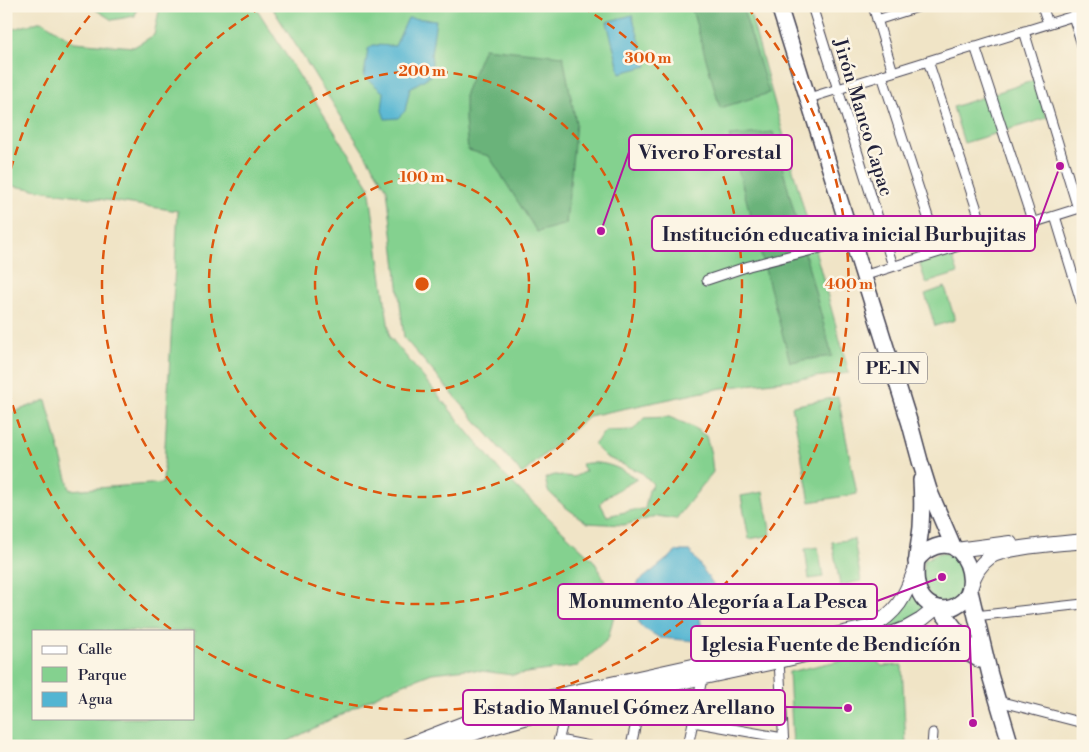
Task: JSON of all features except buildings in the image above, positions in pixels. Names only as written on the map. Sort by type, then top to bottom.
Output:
[{"type":"highway","name":"PE-1N","points":[[779,6],[910,424],[920,462],[940,517],[955,549],[965,563],[975,616],[1011,746]]},
{"type":"highway","name":"PE-1N","points":[[920,462],[922,506],[916,566],[920,592],[931,605],[938,608],[990,675]]},
{"type":"highway","points":[[916,566],[925,551],[931,548],[947,546],[955,549]]},
{"type":"highway","points":[[938,608],[957,606],[966,598],[970,588]]},
{"type":"highway","points":[[886,636],[915,634],[927,636],[958,648],[980,660]]},
{"type":"main road","points":[[955,549],[1083,533]]},
{"type":"main road","points":[[970,588],[980,567],[990,557],[998,553],[1083,541]]},
{"type":"main road","points":[[406,746],[483,716],[704,671],[871,627],[883,620],[900,604],[916,566]]},
{"type":"main road","points":[[438,746],[455,743],[558,702],[636,693],[704,671],[778,661],[886,636],[914,624],[938,608]]},
{"type":"street","name":"Jirón Manco Capac","points":[[812,6],[893,266]]},
{"type":"street","points":[[872,6],[892,72]]},
{"type":"street","points":[[877,20],[921,6]]},
{"type":"street","points":[[1042,6],[1048,23]]},
{"type":"street","points":[[808,98],[1083,13]]},
{"type":"street","points":[[1073,16],[1083,48]]},
{"type":"street","points":[[863,276],[1080,208],[1024,31]]},
{"type":"street","points":[[975,46],[1033,223]]},
{"type":"street","points":[[928,61],[986,238]]},
{"type":"street","points":[[882,75],[939,251]]},
{"type":"street","points":[[1054,216],[1083,308]]},
{"type":"street","points":[[707,280],[749,266],[852,240]]},
{"type":"street","points":[[975,616],[1083,604]]},
{"type":"street","points":[[693,722],[784,742],[778,661]]},
{"type":"street","points":[[688,746],[704,671]]},
{"type":"street","points":[[632,746],[640,704],[636,693]]},
{"type":"street","points":[[998,701],[1083,723]]},
{"type":"street","points":[[558,702],[564,718],[558,743],[589,746]]},
{"type":"street","points":[[932,746],[933,733]]},
{"type":"green space","points":[[90,6],[137,6],[135,16],[112,20]]},
{"type":"green space","points":[[160,6],[255,6],[369,186],[390,337],[502,473],[594,561],[617,603],[608,639],[578,666],[512,675],[466,669],[432,673],[386,691],[279,746],[6,746],[6,415],[46,400],[70,490],[163,483],[178,211],[6,185],[6,31],[42,21],[74,42],[134,47],[154,35]]},
{"type":"green space","points":[[271,6],[748,6],[849,373],[722,388],[589,416],[522,474],[404,338],[387,189]]},
{"type":"green space","points":[[691,6],[742,6],[769,93],[720,108]]},
{"type":"green space","points":[[484,48],[563,56],[576,123],[566,224],[537,232],[489,156],[468,150],[465,93]]},
{"type":"green space","points":[[1035,80],[1047,118],[964,143],[953,107]]},
{"type":"green space","points":[[773,132],[832,356],[790,362],[729,136]]},
{"type":"green space","points":[[951,252],[958,273],[926,283],[919,262]]},
{"type":"green space","points":[[945,287],[955,320],[935,326],[925,294]]},
{"type":"green space","points":[[838,397],[857,494],[810,502],[792,406]]},
{"type":"green space","points":[[669,417],[691,426],[706,436],[713,472],[676,519],[657,516],[624,525],[587,523],[548,491],[545,478],[555,475],[574,477],[586,471],[581,464],[604,464],[617,468],[637,479],[600,503],[607,516],[645,509],[649,490],[653,484],[642,473],[606,457],[594,445],[605,431],[633,430],[644,418]]},
{"type":"green space","points":[[763,492],[771,535],[749,539],[741,496]]},
{"type":"green space","points":[[854,539],[861,581],[840,585],[832,542]]},
{"type":"green space","points":[[818,547],[823,577],[809,579],[805,549]]},
{"type":"green space","points":[[939,553],[945,553],[955,558],[962,572],[965,584],[955,601],[934,602],[922,582],[924,560]]},
{"type":"green space","points":[[912,592],[926,608],[908,624],[711,667],[873,631]]},
{"type":"green space","points":[[869,654],[882,666],[902,665],[906,746],[793,746],[789,672]]},
{"type":"water","points":[[632,15],[647,66],[620,73],[607,22]]},
{"type":"water","points":[[408,18],[436,20],[430,76],[410,88],[405,111],[398,118],[385,119],[382,110],[384,93],[364,76],[368,49],[373,45],[395,46]]},
{"type":"water","points":[[677,551],[690,551],[714,585],[717,596],[698,608],[702,629],[695,641],[660,638],[640,626],[632,600],[637,583]]},
{"type":"place","name":"Institución educativa inicial Burbujitas","points":[[1060,166]]},
{"type":"place","name":"Vivero Forestal","points":[[601,231]]},
{"type":"place","name":"Monumento Alegoría a La Pesca","points":[[942,577]]},
{"type":"place","name":"Estadio Manuel Gómez Arellano","points":[[848,708]]},
{"type":"place","name":"Iglesia Fuente de Bendicíón","points":[[973,723]]}]
